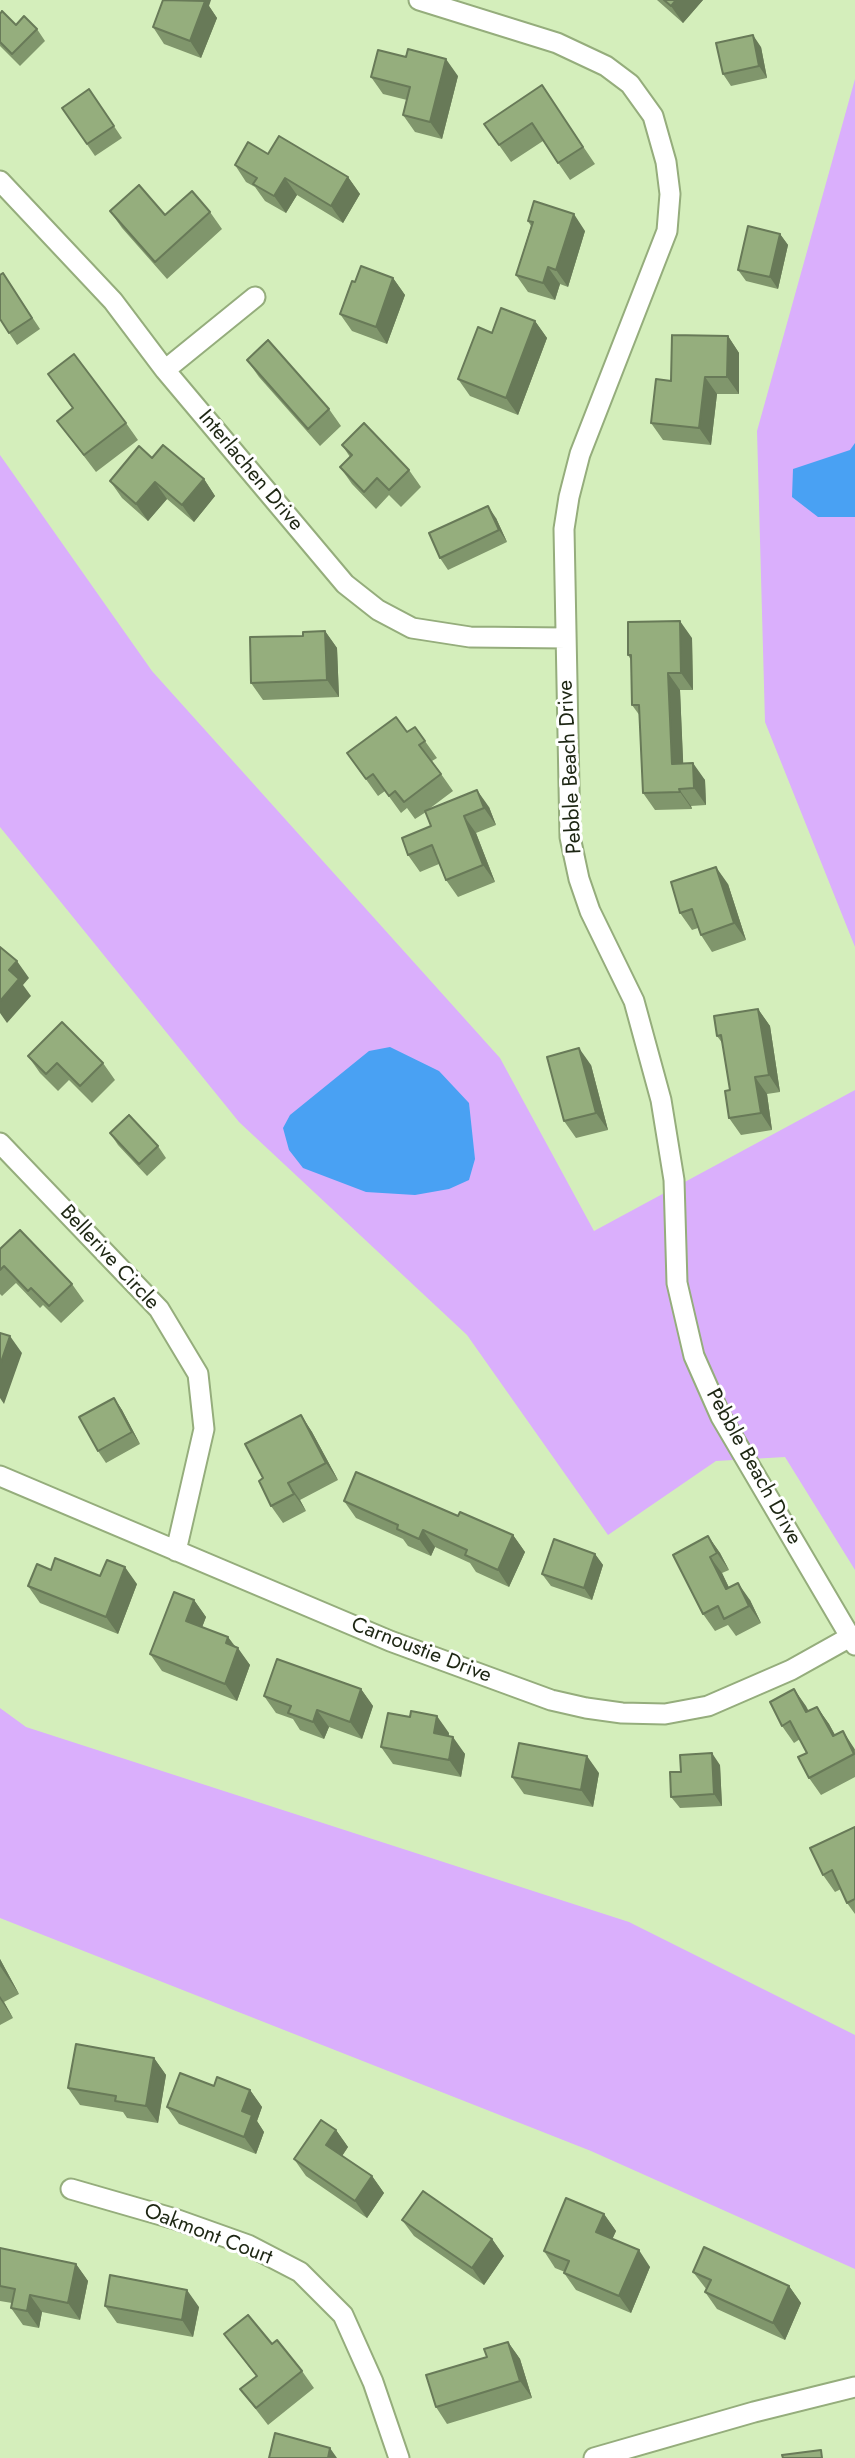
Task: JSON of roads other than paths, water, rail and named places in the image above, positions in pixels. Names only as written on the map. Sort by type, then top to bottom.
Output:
[{"type":"street","name":"Pebble Beach Drive","points":[[419,0],[557,43],[606,66],[630,84],[653,116],[666,162],[670,194],[667,231],[580,454],[564,529],[570,837],[579,879],[590,911],[634,1001],[661,1100],[674,1180],[677,1283],[694,1356],[724,1423],[853,1641]]},
{"type":"street","name":"Interlachen Drive","points":[[0,181],[113,301],[165,370],[345,584],[378,610],[412,628],[470,637],[566,638]]},
{"type":"street","points":[[165,370],[256,298]]},
{"type":"street","name":"Bellerive Circle","points":[[0,1143],[159,1309],[198,1374],[204,1429],[176,1550]]},
{"type":"street","name":"Carnoustie Drive","points":[[0,1476],[390,1641],[551,1700],[586,1708],[622,1713],[665,1714],[708,1706],[853,1641]]},
{"type":"street","name":"Oakmont Court","points":[[71,2189],[175,2219],[248,2245],[300,2272],[343,2315],[373,2382],[399,2458]]},
{"type":"street","points":[[594,2458],[754,2412],[855,2387]]},
{"type":"water","points":[[855,443],[855,517],[818,517],[792,497],[793,469],[850,450]]},
{"type":"water","points":[[390,1047],[439,1071],[469,1103],[475,1159],[469,1180],[449,1189],[415,1195],[366,1192],[303,1168],[289,1150],[283,1128],[290,1115],[369,1051]]}]
